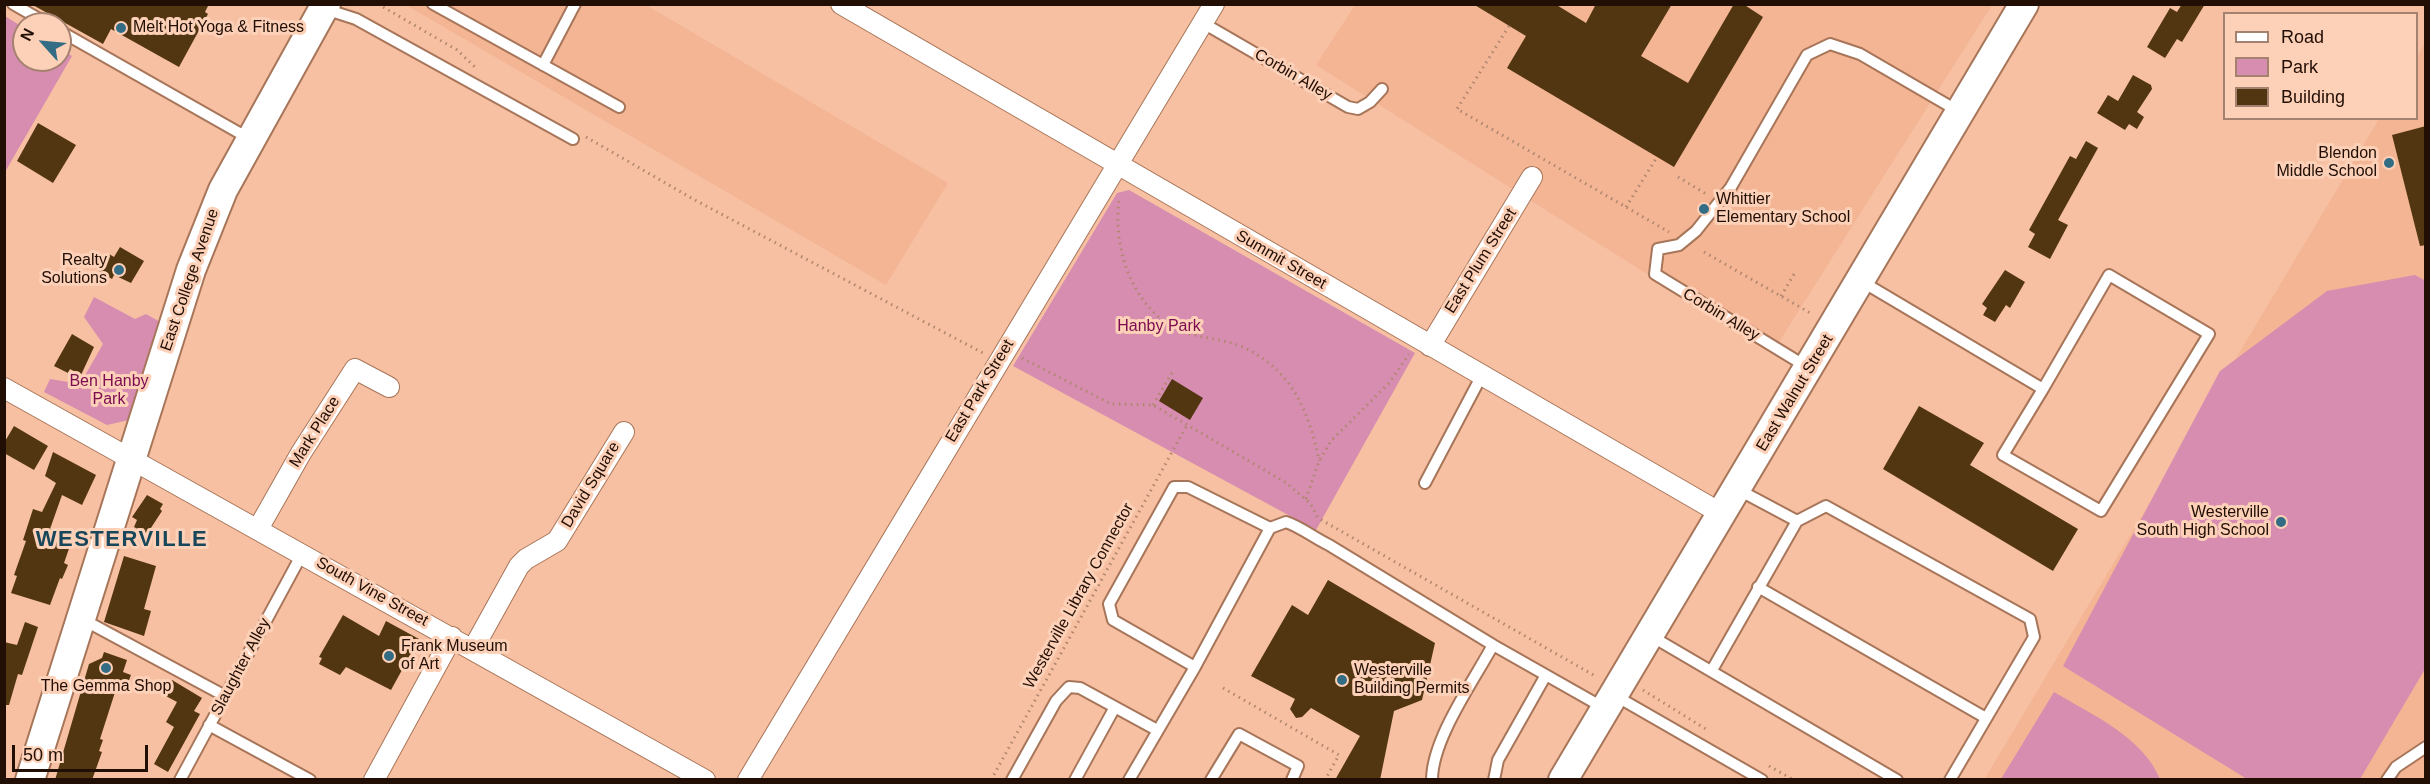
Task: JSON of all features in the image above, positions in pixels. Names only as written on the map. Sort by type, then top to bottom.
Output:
[{"type":"main road","name":"East Walnut Street","points":[[1563,780],[2024,4]]},
{"type":"main road","name":"East College Avenue","points":[[30,780],[191,270],[213,211],[322,6]]},
{"type":"street","name":"Summit Street","points":[[841,4],[1421,346],[1482,375],[1722,514]]},
{"type":"street","name":"East Park Street","points":[[748,780],[1214,4]]},
{"type":"street","name":"East Plum Street","points":[[1421,346],[1532,177]]},
{"type":"street","name":"Mark Place","points":[[258,529],[301,453],[355,369],[389,387]]},
{"type":"street","name":"South Vine Street","points":[[5,389],[705,780]]},
{"type":"street","name":"David Square","points":[[472,649],[519,566],[526,559],[557,542],[624,432]]},
{"type":"street","points":[[374,780],[452,637]]},
{"type":"lane","points":[[13,4],[27,12]]},
{"type":"lane","points":[[433,4],[619,107]]},
{"type":"lane","points":[[543,65],[575,4]]},
{"type":"lane","points":[[322,6],[356,19],[577,137]]},
{"type":"lane","name":"Corbin Alley","points":[[1203,23],[1348,106],[1358,109],[1370,102],[1382,89]]},
{"type":"lane","points":[[72,38],[250,139]]},
{"type":"lane","name":"Corbin Alley","points":[[1809,368],[1655,273],[1658,249],[1679,245],[1696,231],[1731,187],[1807,55],[1830,44],[1860,54],[1960,112]]},
{"type":"lane","points":[[2109,275],[2209,334],[2101,511],[2003,455],[2043,390],[2109,275]]},
{"type":"lane","points":[[1861,280],[2043,390]]},
{"type":"lane","points":[[1425,483],[1482,375]]},
{"type":"lane","points":[[1195,667],[1113,620],[1109,604],[1174,487],[1188,488],[1270,528]]},
{"type":"lane","points":[[1737,489],[1797,521]]},
{"type":"lane","points":[[1712,670],[1797,521],[1826,506],[2030,619],[2034,637],[1950,780]]},
{"type":"lane","points":[[1129,780],[1195,667],[1270,528],[1286,522],[1299,526],[1308,535],[1329,545],[1546,675],[1613,696],[1762,780]]},
{"type":"lane","name":"Slaughter Alley","points":[[180,780],[302,554]]},
{"type":"lane","points":[[1758,587],[1986,718]]},
{"type":"lane","points":[[82,618],[225,696]]},
{"type":"lane","points":[[1649,635],[1897,780]]},
{"type":"lane","points":[[1432,780],[1432,765],[1439,744],[1493,645]]},
{"type":"lane","points":[[1494,780],[1498,760],[1546,675]]},
{"type":"lane","points":[[1012,780],[1056,701],[1069,687],[1080,688],[1157,730]]},
{"type":"lane","points":[[1075,780],[1115,707]]},
{"type":"lane","points":[[209,725],[310,780]]},
{"type":"lane","points":[[1216,778],[1239,734],[1298,766],[1292,780]]},
{"type":"lane","points":[[2387,780],[2396,767],[2426,747]]},
{"type":"path","points":[[378,4],[457,50],[482,74]]},
{"type":"path","points":[[1509,26],[1457,109],[1674,234]]},
{"type":"path","points":[[577,137],[910,311],[987,355],[1006,349],[1111,404],[1153,405],[1285,482],[1306,500],[1318,518],[1595,677],[1613,696],[1638,687],[1714,734]]},
{"type":"path","points":[[1626,207],[1657,157]]},
{"type":"path","points":[[1678,177],[1709,196]]},
{"type":"path","points":[[1706,203],[1715,187]]},
{"type":"path","points":[[1119,198],[1118,244],[1130,277],[1143,298],[1163,319],[1185,332],[1248,349],[1276,369],[1296,390],[1309,417],[1319,461]]},
{"type":"path","points":[[1704,252],[1816,317]]},
{"type":"path","points":[[1781,296],[1796,271]]},
{"type":"path","points":[[1306,500],[1319,461],[1330,441],[1421,346]]},
{"type":"path","points":[[1153,405],[1173,371]]},
{"type":"path","name":"Westerville Library Connector","points":[[991,780],[1187,425]]},
{"type":"path","points":[[1223,688],[1339,755],[1325,780]]},
{"type":"path","points":[[1764,763],[1794,780]]},
{"type":"shaded area","points":[[406,5],[646,5],[948,183],[886,285]]},
{"type":"shaded area","name":"Whittier Elementary School","points":[[1355,5],[1992,5],[1772,353],[1316,65]]},
{"type":"shaded area","name":"Westerville South High School","points":[[2425,42],[2425,779],[1984,780],[2378,120],[2418,120],[2418,55]]},
{"type":"green space","points":[[5,16],[12,20],[12,72],[63,72],[5,172]]},
{"type":"green space","name":"Hanby Park","points":[[1129,190],[1415,353],[1316,530],[1013,366],[1117,193]]},
{"type":"green space","name":"Westerville South High School","points":[[2415,275],[2426,281],[2425,669],[2360,779],[2247,779],[2063,666],[2220,371],[2327,291]]},
{"type":"green space","name":"Ben Hanby Park","points":[[94,297],[135,319],[146,314],[162,323],[129,420],[107,425],[44,392],[50,379],[80,384],[103,344],[84,317]]},
{"type":"green space","points":[[2054,692],[2099,718],[2129,739],[2152,764],[2160,779],[2001,779]]},
{"type":"building","points":[[31,4],[209,4],[205,12],[208,14],[179,67],[111,29],[103,44],[72,27],[72,12],[45,12]]},
{"type":"building","name":"Whittier Elementary School","points":[[1473,4],[1555,4],[1586,23],[1596,4],[1672,4],[1641,56],[1688,83],[1734,4],[1743,4],[1763,17],[1674,167],[1507,68],[1526,36]]},
{"type":"building","points":[[2182,4],[2205,4],[2182,42],[2177,39],[2165,58],[2147,47],[2170,8],[2177,12]]},
{"type":"building","points":[[2133,75],[2151,85],[2152,89],[2137,112],[2144,117],[2137,129],[2129,124],[2125,130],[2097,113],[2108,95],[2118,101]]},
{"type":"building","points":[[38,123],[76,145],[53,183],[17,161]]},
{"type":"building","name":"Blendon Middle School","points":[[2426,126],[2426,245],[2420,246],[2392,135]]},
{"type":"building","points":[[2086,141],[2098,148],[2058,220],[2068,225],[2050,259],[2028,247],[2035,234],[2029,230],[2070,156],[2076,159]]},
{"type":"building","points":[[120,247],[144,261],[131,283],[114,275],[112,279],[99,271],[109,254],[114,257]]},
{"type":"building","points":[[2005,270],[2025,282],[2010,308],[2006,305],[1995,322],[1983,315],[1987,308],[1982,304]]},
{"type":"building","points":[[72,334],[94,347],[81,375],[70,369],[68,373],[54,366]]},
{"type":"building","points":[[1172,379],[1203,398],[1190,420],[1159,401]]},
{"type":"building","points":[[1919,406],[1984,443],[1970,465],[2078,529],[2053,571],[1883,469]]},
{"type":"building","points":[[14,426],[48,446],[34,470],[4,453],[4,443]]},
{"type":"building","points":[[53,452],[96,475],[82,505],[62,495],[50,529],[72,540],[64,563],[68,565],[62,579],[60,578],[50,605],[11,593],[17,576],[14,575],[26,541],[23,540],[33,509],[42,512],[56,483],[45,476]]},
{"type":"building","points":[[147,495],[163,504],[160,509],[162,511],[147,534],[134,527],[137,520],[132,517]]},
{"type":"building","points":[[124,556],[156,566],[144,609],[151,611],[144,636],[104,622]]},
{"type":"building","name":"Westerville Building Permits","points":[[1328,580],[1435,643],[1422,700],[1394,711],[1380,780],[1335,780],[1360,736],[1311,708],[1302,717],[1296,718],[1290,709],[1295,699],[1251,676],[1292,605],[1308,615]]},
{"type":"building","points":[[343,615],[379,636],[386,621],[419,639],[391,690],[346,667],[340,675],[319,664],[322,658],[319,657]]},
{"type":"building","points":[[25,622],[38,627],[22,675],[18,674],[9,705],[4,705],[4,642],[17,645]]},
{"type":"building","points":[[104,652],[127,660],[123,672],[131,675],[126,688],[117,686],[100,739],[103,740],[99,751],[102,752],[92,780],[55,780],[89,664],[102,658]]},
{"type":"building","points":[[172,680],[202,698],[194,711],[200,714],[168,772],[154,764],[174,727],[166,722],[177,702],[164,695]]},
{"type":"place","name":"Melt Hot Yoga & Fitness","points":[[121,28]]},
{"type":"place","name":"Blendon Middle School","points":[[2389,163]]},
{"type":"place","name":"Whittier Elementary School","points":[[1704,209]]},
{"type":"place","name":"Realty Solutions","points":[[119,270]]},
{"type":"place","name":"Westerville South High School","points":[[2281,522]]},
{"type":"place","name":"Frank Museum of Art","points":[[389,656]]},
{"type":"place","name":"The Gemma Shop","points":[[106,668]]},
{"type":"place","name":"Westerville Building Permits","points":[[1342,680]]},
{"type":"district","name":"WESTERVILLE","points":[[122,540]]}]
